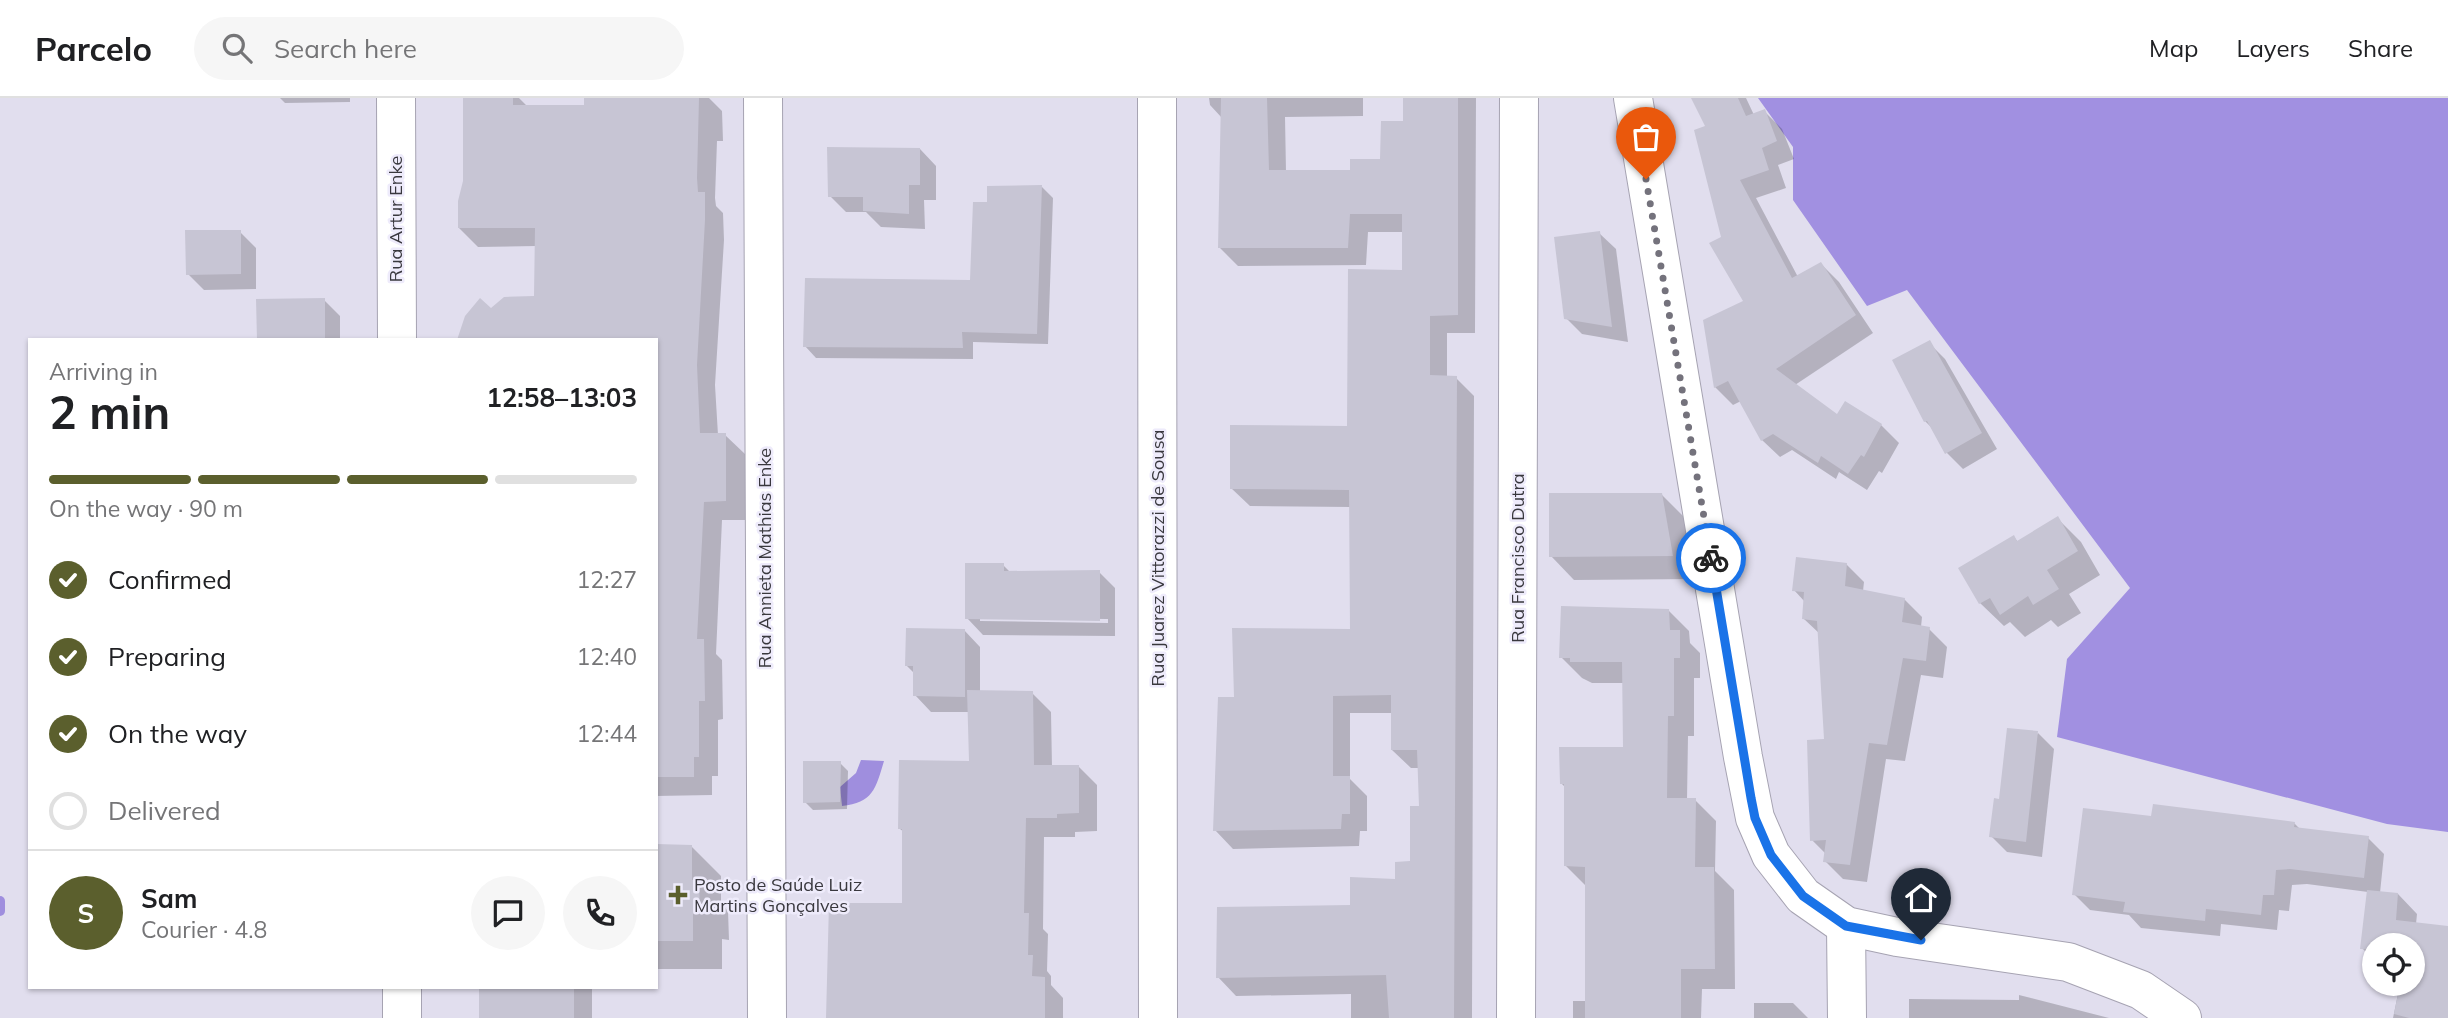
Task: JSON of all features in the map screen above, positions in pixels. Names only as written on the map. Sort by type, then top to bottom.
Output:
[{"type":"street","name":"Rua Artur Enke","points":[[396,98],[397,338]]},
{"type":"street","name":"Rua Annieta Mathias Enke","points":[[763,98],[767,1018]]},
{"type":"street","name":"Rua Juarez Vittorazzi de Sousa","points":[[1157,98],[1158,1018]]},
{"type":"street","name":"Rua Francisco Dutra","points":[[1516,1018],[1519,98]]},
{"type":"street","points":[[1633,98],[1755,818],[1771,855],[1803,896],[1846,926],[1897,937],[2068,962],[2141,990],[2182,1018]]},
{"type":"street","points":[[1846,926],[1847,1018]]},
{"type":"street","points":[[402,989],[402,1018]]},
{"type":"shaded area","points":[[1758,98],[2448,98],[2448,832],[2387,824],[2057,737],[2067,659],[2130,588],[1907,290],[1867,306],[1793,200],[1793,147]]},
{"type":"shaded area","points":[[861,760],[884,761],[875,786],[867,798],[842,806],[840,787],[856,773]]},
{"type":"building","points":[[463,98],[513,98],[513,105],[584,105],[584,98],[699,98],[697,178],[698,192],[705,192],[697,365],[700,433],[726,433],[726,501],[704,502],[697,639],[704,639],[705,701],[699,701],[699,757],[694,757],[694,777],[658,777],[658,338],[458,338],[465,316],[480,298],[491,308],[504,297],[534,296],[535,228],[458,228],[458,201],[463,181]]},
{"type":"building","points":[[1221,98],[1267,98],[1269,170],[1350,170],[1350,159],[1380,159],[1381,121],[1403,121],[1403,98],[1458,98],[1458,315],[1430,316],[1430,375],[1457,376],[1454,1018],[1389,1018],[1386,975],[1216,978],[1217,907],[1350,905],[1350,877],[1395,879],[1395,862],[1410,861],[1410,806],[1419,806],[1417,750],[1391,750],[1391,695],[1333,696],[1333,776],[1350,776],[1350,814],[1342,814],[1341,829],[1213,831],[1218,697],[1234,697],[1232,628],[1350,629],[1349,490],[1230,489],[1230,425],[1347,426],[1348,269],[1402,270],[1402,214],[1350,214],[1348,248],[1218,248]]},
{"type":"building","points":[[1691,98],[1738,98],[1746,116],[1765,109],[1777,141],[1762,148],[1769,170],[1740,180],[1792,278],[1821,262],[1856,315],[1776,369],[1837,414],[1845,401],[1882,424],[1864,457],[1861,455],[1848,474],[1821,456],[1818,463],[1773,434],[1761,441],[1728,381],[1714,388],[1703,320],[1743,301],[1709,243],[1721,237],[1694,130],[1705,126]]},
{"type":"building","points":[[827,147],[920,148],[920,185],[909,185],[909,214],[863,211],[863,197],[828,197]]},
{"type":"building","points":[[1042,185],[1037,334],[962,332],[963,348],[803,347],[805,278],[970,280],[973,202],[987,202],[987,186]]},
{"type":"building","points":[[185,230],[241,230],[241,274],[186,275]]},
{"type":"building","points":[[1600,231],[1612,327],[1564,319],[1554,237]]},
{"type":"building","points":[[325,298],[325,338],[257,338],[256,299]]},
{"type":"building","points":[[1930,340],[1982,433],[1945,454],[1927,421],[1924,422],[1892,360]]},
{"type":"building","points":[[1549,493],[1662,493],[1673,556],[1549,557]]},
{"type":"building","points":[[2058,516],[2078,551],[2047,570],[2059,589],[2033,605],[2028,596],[2000,615],[1990,598],[1979,604],[1958,568],[2014,535],[2017,541]]},
{"type":"building","points":[[1796,557],[1847,563],[1845,586],[1905,598],[1902,622],[1930,627],[1926,661],[1903,658],[1887,745],[1869,743],[1850,865],[1823,862],[1826,840],[1810,841],[1807,740],[1824,739],[1817,621],[1802,619],[1804,592],[1792,591]]},
{"type":"building","points":[[965,563],[1004,563],[1004,571],[1100,570],[1100,621],[965,619]]},
{"type":"building","points":[[1561,606],[1669,609],[1670,630],[1680,630],[1680,658],[1674,658],[1674,716],[1668,716],[1667,798],[1696,798],[1695,867],[1714,867],[1715,969],[1681,969],[1681,1018],[1585,1018],[1585,867],[1564,866],[1564,784],[1560,784],[1559,747],[1623,747],[1622,662],[1570,662],[1570,658],[1559,658]]},
{"type":"building","points":[[906,628],[965,629],[965,697],[913,696],[913,666],[905,666]]},
{"type":"building","points":[[967,690],[1033,691],[1034,765],[1079,765],[1079,813],[1057,814],[1057,818],[1026,818],[1024,913],[1029,913],[1028,955],[1033,955],[1032,976],[1045,977],[1045,1018],[826,1018],[829,903],[902,903],[902,829],[898,829],[899,760],[969,761]]},
{"type":"building","points":[[2007,728],[2038,731],[2026,842],[1989,837],[1994,798],[1999,799]]},
{"type":"building","points":[[803,761],[841,761],[840,802],[803,803]]},
{"type":"building","points":[[2153,804],[2295,822],[2294,827],[2369,836],[2364,878],[2290,869],[2276,870],[2274,895],[2263,895],[2261,915],[2206,909],[2205,921],[2123,912],[2125,902],[2072,895],[2083,808],[2151,816]]},
{"type":"building","name":"Posto de Saúde Luiz Martins Gonçalves","points":[[658,844],[692,845],[692,880],[699,879],[700,911],[693,911],[693,941],[658,941]]},
{"type":"building","points":[[2367,890],[2398,893],[2396,920],[2448,926],[2448,1018],[2409,1018],[2394,1014],[2398,996],[2425,996],[2425,933],[2362,933],[2360,949]]},
{"type":"building","points":[[479,989],[574,989],[574,1018],[479,1018]]},
{"type":"waterway","points":[[0,901],[0,911]]},
{"type":"way so far","points":[[1646,179],[1711,558]]},
{"type":"place","name":"Posto de Saúde Luiz Martins Gonçalves","points":[[678,895]]},
{"type":"route","points":[[1711,558],[1755,818],[1771,855],[1803,896],[1846,926],[1921,940]]}]
